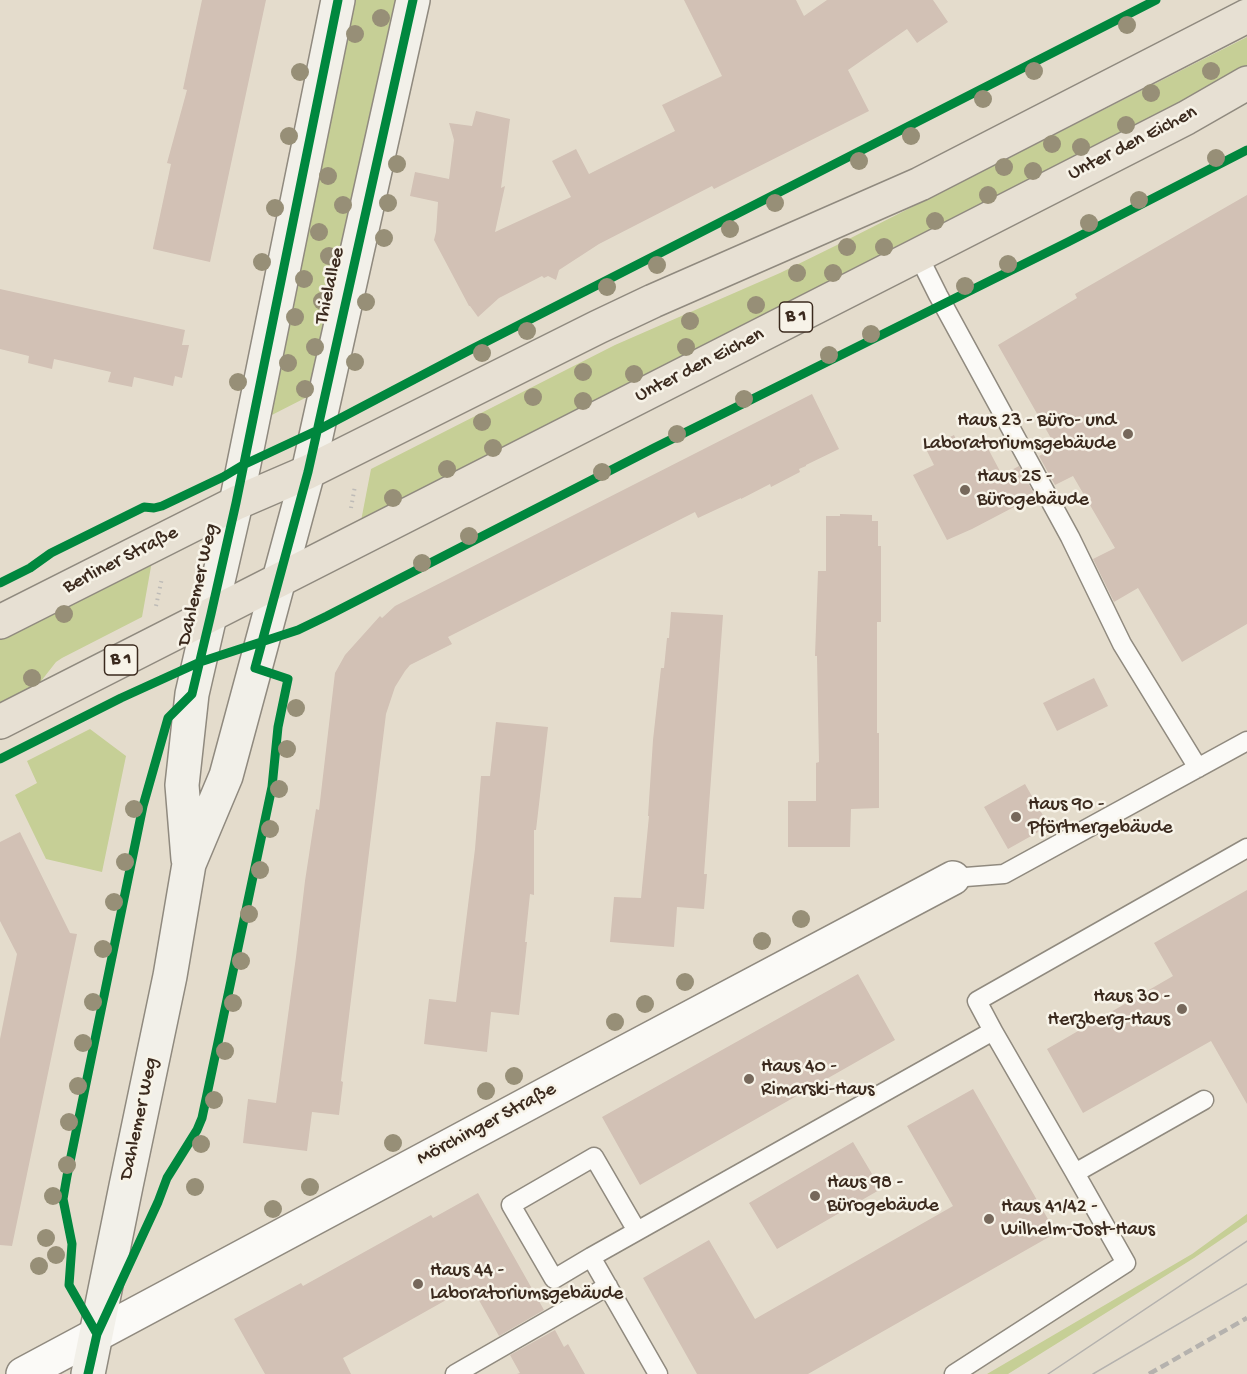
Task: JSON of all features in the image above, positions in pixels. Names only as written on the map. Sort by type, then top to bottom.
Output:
[{"type":"main road","points":[[236,503],[338,0]]},
{"type":"main road","name":"Thielallee","points":[[279,579],[308,472],[413,0]]},
{"type":"main road","points":[[308,472],[653,301],[920,184],[1247,16]]},
{"type":"main road","name":"Unter den Eichen","points":[[279,579],[1186,118],[1247,83]]},
{"type":"main road","name":"Berliner Straße","points":[[0,622],[236,503],[308,472]]},
{"type":"main road","name":"Dahlemer Weg","points":[[189,864],[182,785],[192,694],[236,503]]},
{"type":"main road","name":"Dahlemer Weg","points":[[88,1374],[170,976],[189,864],[226,776],[279,579]]},
{"type":"main road","name":"B 1","points":[[0,722],[279,579]]},
{"type":"street","name":"Mörchinger Straße","points":[[23,1374],[952,878]]},
{"type":"lane","points":[[918,255],[1070,537],[1122,644],[1198,768]]},
{"type":"lane","points":[[952,878],[1004,874],[1247,741]]},
{"type":"lane","points":[[954,1374],[1126,1263],[977,1001],[1247,848]]},
{"type":"lane","points":[[637,1232],[594,1157],[511,1205],[554,1279],[591,1257],[637,1232],[993,1030]]},
{"type":"lane","points":[[1075,1173],[1204,1100]]},
{"type":"lane","points":[[591,1257],[658,1374]]},
{"type":"lane","points":[[455,1374],[608,1286]]},
{"type":"path","points":[[349,517],[357,476]]},
{"type":"path","points":[[156,610],[162,576]]},
{"type":"green space","points":[[356,0],[399,0],[313,394],[264,419]]},
{"type":"green space","points":[[1247,37],[1247,65],[1143,123],[361,521],[371,469],[615,345],[780,273],[839,244]]},
{"type":"green space","points":[[152,561],[142,617],[62,658],[56,662],[38,685],[0,705],[0,639]]},
{"type":"green space","points":[[90,729],[126,756],[102,872],[46,859],[15,795],[37,783],[27,761]]},
{"type":"green space","points":[[1247,1214],[1247,1222],[1194,1258],[1008,1374],[987,1374],[1192,1254]]},
{"type":"building","points":[[202,0],[266,0],[210,262],[153,249],[171,164],[167,163],[187,90],[183,89]]},
{"type":"building","points":[[684,0],[796,0],[804,16],[827,0],[933,0],[948,22],[917,43],[907,29],[848,70],[869,111],[714,189],[712,186],[599,244],[559,270],[556,280],[542,276],[499,298],[478,317],[469,306],[434,240],[438,202],[410,196],[415,172],[449,179],[454,140],[449,123],[472,126],[476,111],[510,119],[501,188],[505,186],[495,232],[571,197],[552,161],[576,149],[589,174],[675,131],[662,105],[722,76]]},
{"type":"building","name":"Haus 23 - Büro- und Laboratoriumsgebäude","points":[[1247,195],[1247,624],[1182,662],[1138,588],[1114,602],[1093,559],[1115,548],[1073,476],[1055,485],[1039,456],[1056,447],[998,345],[1077,298],[1075,294]]},
{"type":"building","points":[[0,289],[185,330],[182,345],[189,345],[182,378],[175,376],[173,386],[134,377],[132,387],[108,382],[111,372],[54,359],[52,369],[28,363],[29,356],[0,349]]},
{"type":"building","points":[[812,394],[839,449],[806,465],[799,469],[800,472],[771,487],[770,484],[698,518],[695,512],[448,637],[452,644],[410,665],[405,671],[395,687],[386,714],[341,1081],[343,1082],[339,1115],[312,1112],[307,1151],[243,1143],[248,1099],[276,1103],[305,881],[316,809],[319,810],[335,673],[345,655],[380,616],[382,618],[395,606]]},
{"type":"building","name":"Haus 25 - Bürogebäude","points":[[954,435],[961,450],[983,439],[1002,475],[1019,466],[1035,496],[947,540],[913,475],[934,465],[926,449]]},
{"type":"building","points":[[840,514],[872,515],[872,521],[878,521],[878,546],[881,546],[881,622],[877,622],[879,808],[851,809],[850,847],[788,847],[788,801],[816,801],[816,763],[819,762],[817,656],[815,656],[818,571],[826,571],[826,516],[840,516]]},
{"type":"building","points":[[671,612],[723,615],[704,874],[707,874],[704,909],[677,907],[674,947],[610,942],[614,897],[641,898],[653,740],[661,668],[664,668]]},
{"type":"building","points":[[1094,678],[1108,706],[1057,731],[1043,703]]},
{"type":"building","points":[[496,722],[548,727],[536,830],[534,830],[534,895],[530,894],[519,1015],[491,1012],[487,1052],[424,1044],[429,999],[456,1002],[475,849],[481,776],[490,776]]},
{"type":"building","name":"Haus 90 - Pförtnergebäude","points":[[1025,784],[1049,826],[1008,849],[984,807]]},
{"type":"building","points":[[20,832],[70,933],[77,934],[12,1246],[0,1245],[0,1039],[17,954],[0,921],[0,842]]},
{"type":"building","name":"Haus 30 - Herzberg-Haus","points":[[1247,890],[1247,1104],[1211,1041],[1083,1113],[1047,1049],[1173,976],[1154,943]]},
{"type":"building","name":"Haus 40 - Rimarski-Haus","points":[[858,974],[895,1040],[640,1185],[602,1117]]},
{"type":"building","name":"Haus 41/42 - Wilhelm-Jost-Haus","points":[[973,1089],[1056,1233],[808,1374],[697,1374],[643,1278],[709,1240],[755,1319],[953,1206],[907,1126]]},
{"type":"building","name":"Haus 98 - Bürogebäude","points":[[853,1142],[881,1189],[777,1249],[749,1203]]},
{"type":"building","name":"Haus 44 - Laboratoriumsgebäude","points":[[478,1193],[544,1310],[499,1336],[471,1286],[343,1358],[351,1374],[265,1374],[234,1319],[301,1283],[303,1286],[431,1215],[433,1218]]},
{"type":"building","points":[[555,1330],[564,1347],[568,1344],[585,1374],[517,1374],[520,1373],[510,1355]]},
{"type":"tram line","points":[[1048,1374],[1247,1241]]},
{"type":"tram line","points":[[1093,1374],[1247,1284]]},
{"type":"railway","points":[[1149,1374],[1247,1318]]},
{"type":"cycle path","points":[[97,1334],[69,1285],[72,1244],[63,1199],[67,1176],[143,806],[168,718],[192,694],[211,614],[236,503],[338,0]]},
{"type":"cycle path","points":[[88,1374],[97,1334],[167,1178],[202,1118],[272,787],[278,727],[288,679],[255,668],[308,472],[413,0]]},
{"type":"cycle path","points":[[0,583],[30,568],[51,553],[144,507],[162,506],[318,430],[1156,0]]},
{"type":"cycle path","points":[[0,759],[121,698],[200,662],[298,630],[327,616],[654,448],[1068,242],[1247,150]]},
{"type":"place","name":"Haus 23 - Büro- und Laboratoriumsgebäude","points":[[1128,434]]},
{"type":"place","name":"Haus 25 - Bürogebäude","points":[[965,490]]},
{"type":"place","name":"Haus 90 - Pförtnergebäude","points":[[1016,817]]},
{"type":"place","name":"Haus 30 - Herzberg-Haus","points":[[1182,1009]]},
{"type":"place","name":"Haus 40 - Rimarski-Haus","points":[[749,1079]]},
{"type":"place","name":"Haus 98 - Bürogebäude","points":[[815,1196]]},
{"type":"place","name":"Haus 41/42 - Wilhelm-Jost-Haus","points":[[989,1219]]},
{"type":"place","name":"Haus 44 - Laboratoriumsgebäude","points":[[418,1284]]}]
